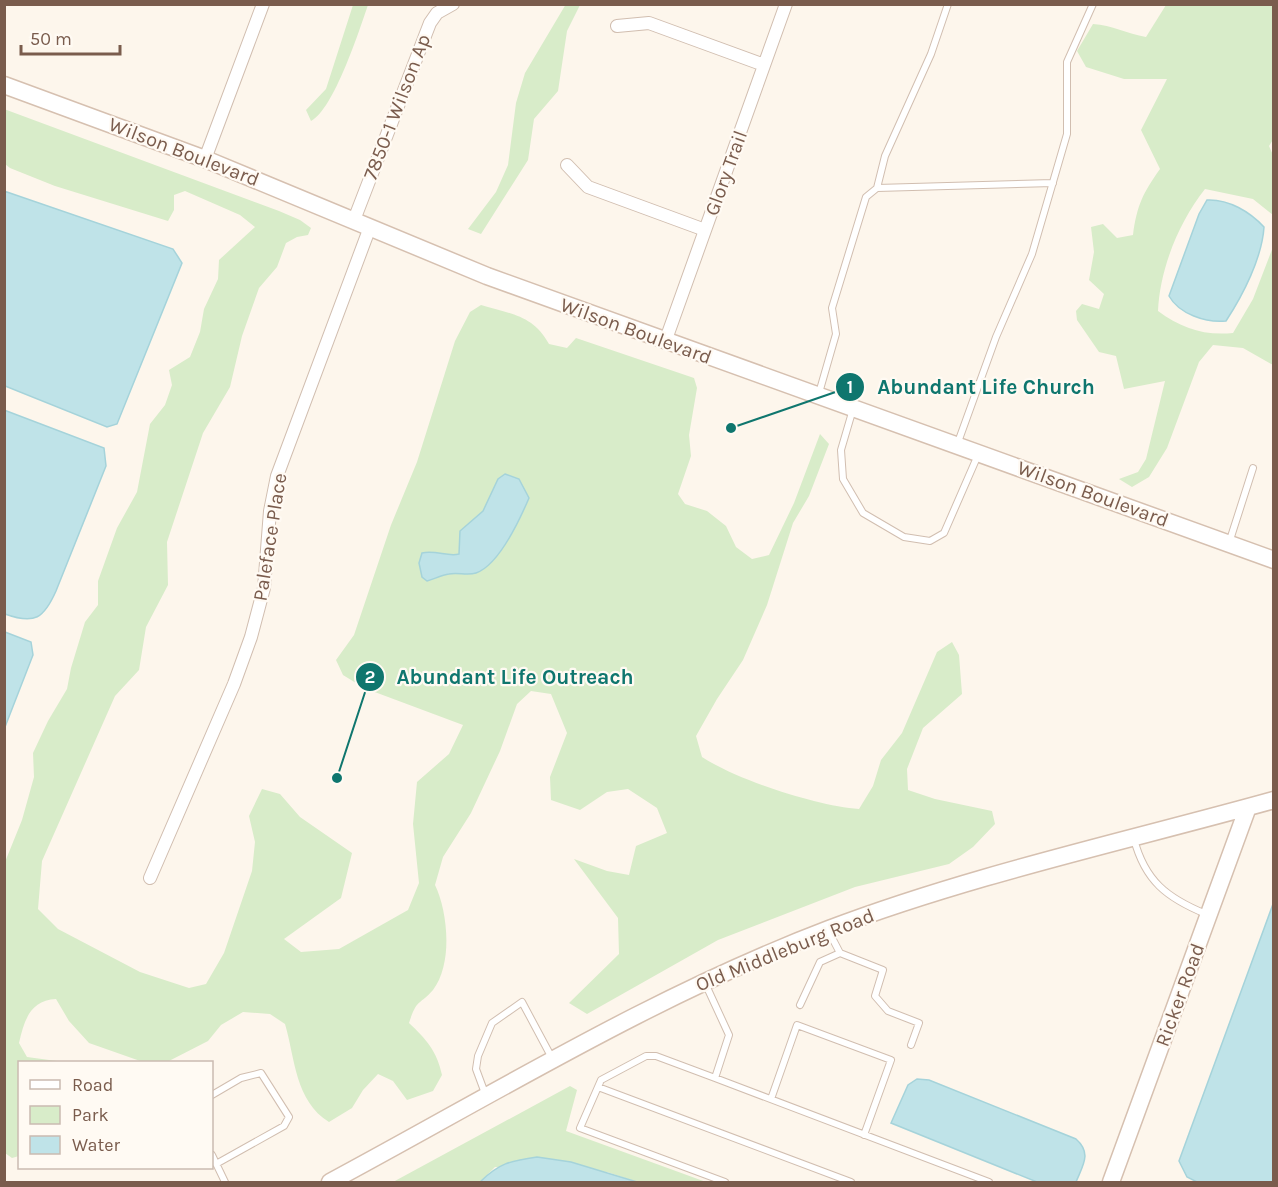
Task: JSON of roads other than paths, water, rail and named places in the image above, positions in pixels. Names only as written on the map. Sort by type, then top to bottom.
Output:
[{"type":"main road","name":"Wilson Boulevard","points":[[4,85],[205,159],[487,276],[1274,560]]},
{"type":"main road","name":"Old Middleburg Road","points":[[330,1182],[705,982],[828,929],[876,911],[1274,800]]},
{"type":"main road","name":"Ricker Road","points":[[1111,1182],[1248,807]]},
{"type":"street","points":[[205,159],[263,4]]},
{"type":"street","name":"7850-1 Wilson Ap","points":[[354,220],[430,23],[437,13],[453,4]]},
{"type":"street","name":"Glory Trail","points":[[665,342],[786,4]]},
{"type":"street","points":[[617,26],[649,23],[764,65]]},
{"type":"street","points":[[567,165],[588,187],[705,230]]},
{"type":"street","name":"Paleface Place","points":[[150,878],[197,772],[251,637],[264,588],[270,511],[277,476],[370,227]]},
{"type":"lane","points":[[818,396],[836,334],[832,308],[866,197],[877,188],[885,156],[931,54],[948,4]]},
{"type":"lane","points":[[957,446],[996,337],[1032,254],[1067,134],[1067,62],[1093,4]]},
{"type":"lane","points":[[877,188],[1053,183]]},
{"type":"lane","points":[[853,409],[841,450],[843,479],[864,513],[903,537],[930,541],[944,534],[978,453]]},
{"type":"lane","points":[[1229,543],[1253,468]]},
{"type":"lane","points":[[1134,838],[1140,860],[1156,883],[1181,903],[1209,915]]},
{"type":"lane","points":[[828,929],[840,953],[883,970],[875,996],[888,1011],[919,1023],[911,1045]]},
{"type":"lane","points":[[800,1005],[819,962],[840,953]]},
{"type":"lane","points":[[705,982],[729,1035],[715,1078]]},
{"type":"lane","points":[[486,1098],[476,1069],[478,1056],[492,1023],[522,1002],[554,1061]]},
{"type":"lane","points":[[771,1100],[797,1025],[891,1060],[864,1135]]},
{"type":"lane","points":[[725,1182],[580,1128],[601,1080],[650,1055],[989,1182]]},
{"type":"lane","points":[[213,1094],[241,1078],[261,1072],[289,1117],[284,1126],[216,1164]]},
{"type":"lane","points":[[598,1087],[850,1182]]},
{"type":"lane","points":[[213,1157],[225,1182]]},
{"type":"water","points":[[4,191],[173,249],[182,263],[117,424],[107,427],[5,386]]},
{"type":"water","points":[[1207,200],[1231,204],[1252,216],[1264,227],[1260,251],[1251,276],[1226,321],[1194,316],[1179,308],[1169,296],[1199,214]]},
{"type":"water","points":[[4,410],[104,448],[106,466],[56,591],[47,608],[31,619],[5,614]]},
{"type":"water","points":[[505,474],[519,479],[529,498],[501,551],[493,561],[476,573],[449,574],[427,581],[422,577],[419,563],[422,553],[459,554],[460,531],[483,511],[498,479]]},
{"type":"water","points":[[5,632],[31,642],[33,655],[5,727]]},
{"type":"water","points":[[1273,904],[1273,1182],[1197,1182],[1187,1177],[1179,1161]]},
{"type":"water","points":[[917,1079],[929,1080],[1076,1139],[1084,1149],[1085,1159],[1076,1182],[1037,1182],[891,1123],[908,1085]]},
{"type":"water","points":[[537,1157],[571,1162],[637,1182],[480,1182],[506,1164]]},
{"type":"place","name":"Abundant Life Church","points":[[731,428]]},
{"type":"place","name":"Abundant Life Outreach","points":[[337,778]]}]
